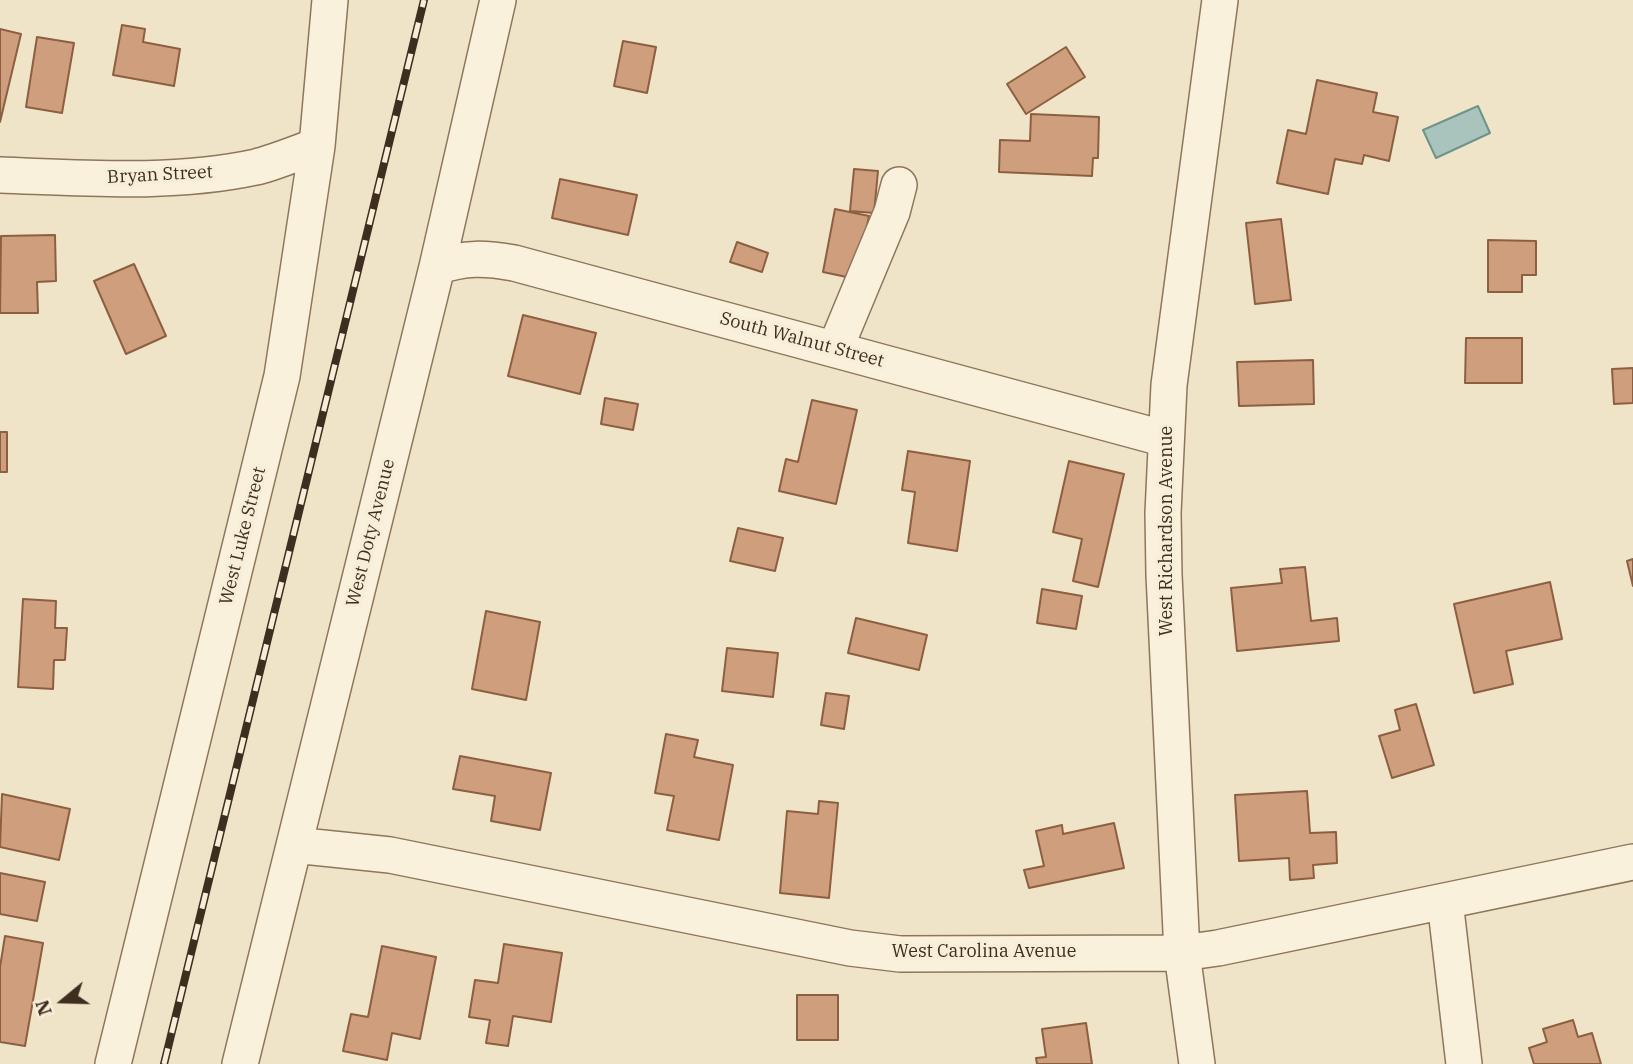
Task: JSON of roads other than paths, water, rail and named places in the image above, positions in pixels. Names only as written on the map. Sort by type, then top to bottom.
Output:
[{"type":"street","name":"West Luke Street","points":[[113,1064],[282,376],[317,146],[330,0]]},
{"type":"street","name":"West Doty Avenue","points":[[240,1064],[437,267],[498,0]]},
{"type":"street","name":"West Richardson Avenue","points":[[1197,1064],[1182,953],[1164,575],[1166,439],[1169,385],[1220,0]]},
{"type":"street","name":"Bryan Street","points":[[0,175],[134,179],[222,172],[258,166],[317,146]]},
{"type":"street","points":[[835,349],[899,186]]},
{"type":"street","name":"South Walnut Street","points":[[437,267],[483,257],[514,263],[1166,439]]},
{"type":"street","name":"West Carolina Avenue","points":[[294,845],[390,855],[850,948],[900,954],[1182,953],[1633,862]]},
{"type":"street","points":[[1445,901],[1463,1054]]},
{"type":"water","points":[[1478,106],[1490,133],[1436,158],[1423,130]]},
{"type":"railway","points":[[164,1064],[424,0]]}]
